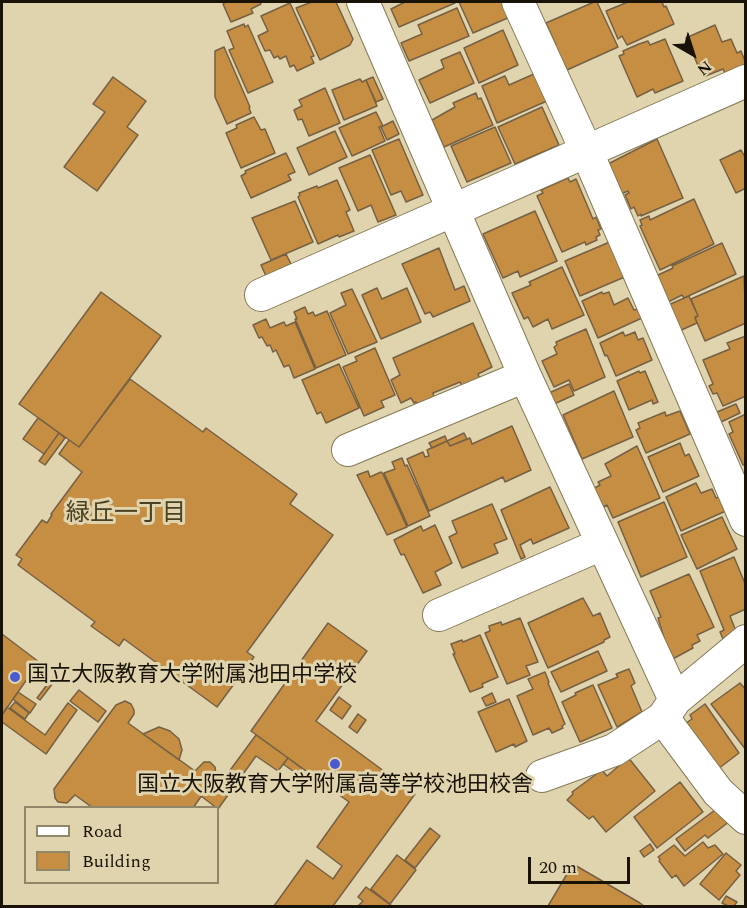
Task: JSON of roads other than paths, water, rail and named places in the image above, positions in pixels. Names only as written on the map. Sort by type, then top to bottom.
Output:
[{"type":"street","points":[[363,2],[525,376],[602,544],[669,709],[718,792],[746,818]]},
{"type":"street","points":[[518,2],[586,150],[746,520]]},
{"type":"street","points":[[261,295],[746,81]]},
{"type":"street","points":[[348,450],[525,376]]},
{"type":"street","points":[[439,615],[602,544]]},
{"type":"street","points":[[542,776],[614,750],[742,651]]},
{"type":"place","name":"国立大阪教育大学附属池田中学校","points":[[15,677]]},
{"type":"place","name":"国立大阪教育大学附属高等学校池田校舎","points":[[335,764]]},
{"type":"district","name":"緑丘一丁目","points":[[126,515]]}]
